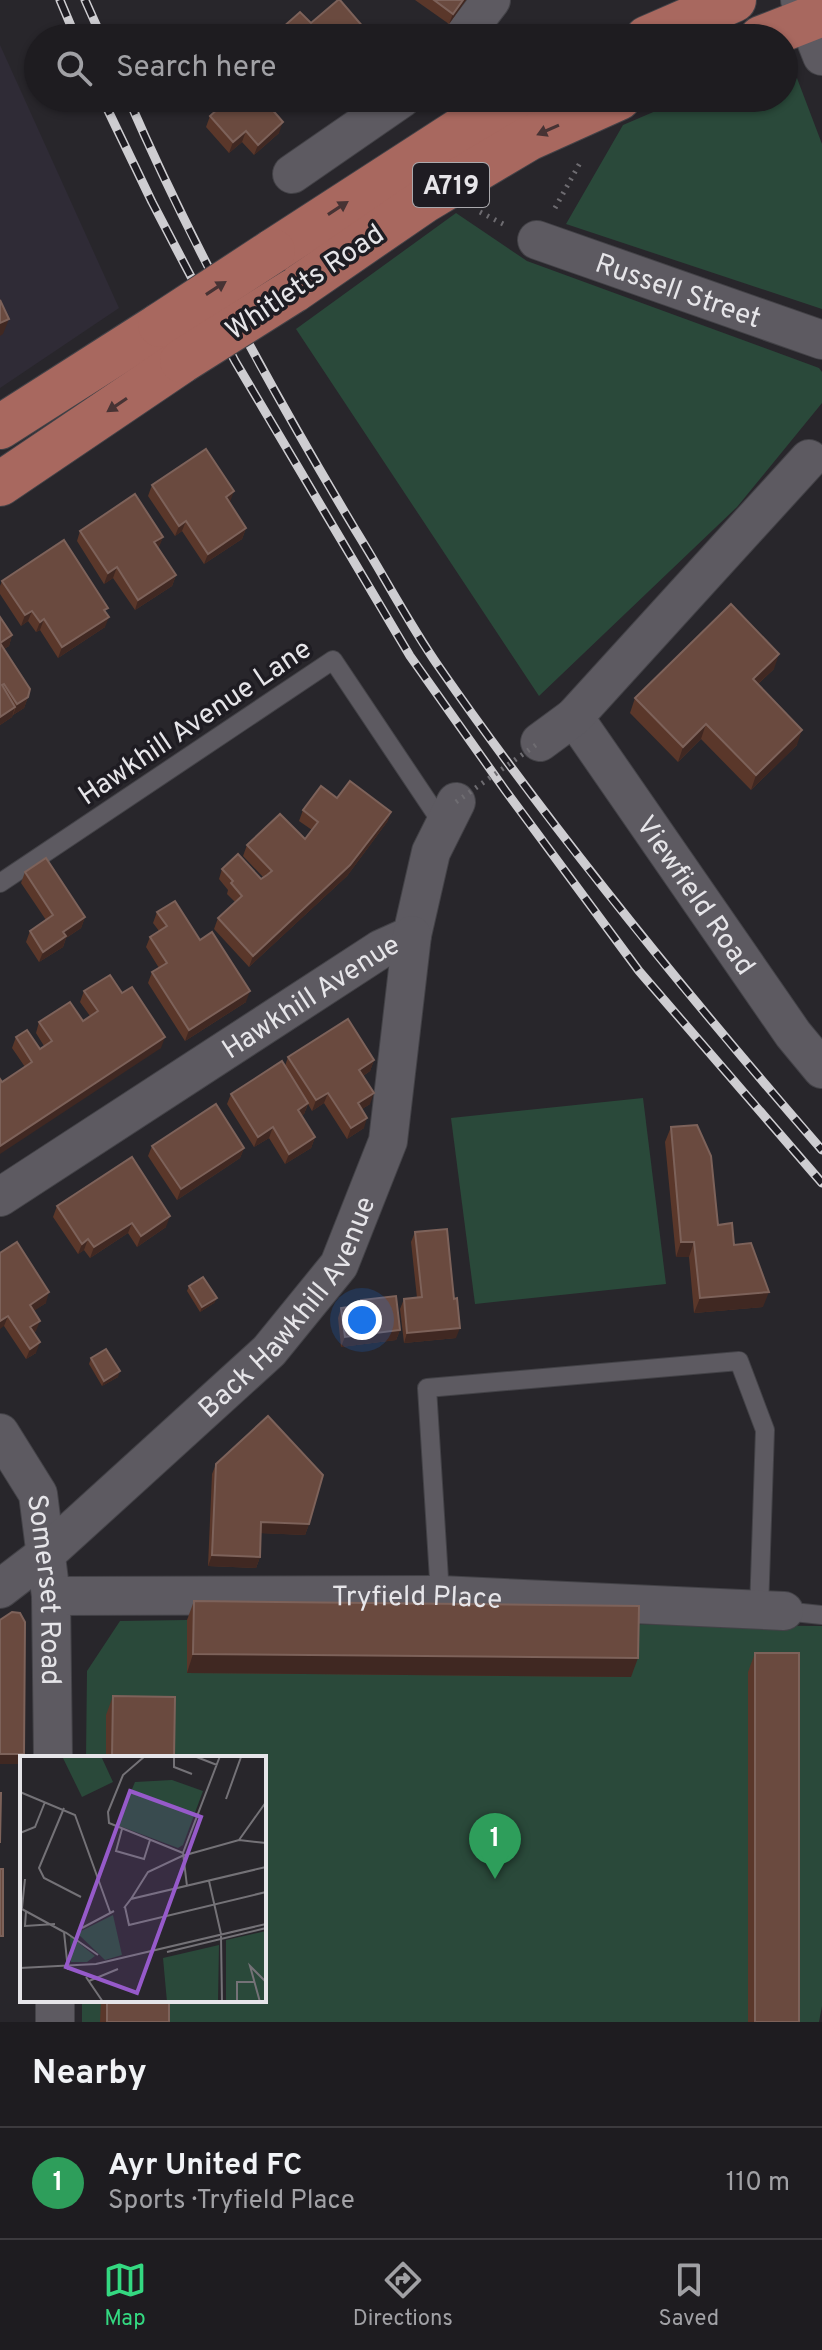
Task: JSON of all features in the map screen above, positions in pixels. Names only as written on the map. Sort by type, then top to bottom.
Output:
[{"type":"main road","points":[[680,24],[734,0]]},
{"type":"main road","name":"Whitletts Road","points":[[0,427],[453,134],[493,112]]},
{"type":"main road","name":"Whitletts Road","points":[[0,484],[424,201],[528,139],[588,112]]},
{"type":"street","points":[[473,24],[491,0]]},
{"type":"street","points":[[292,174],[382,112]]},
{"type":"street","name":"Russell Street","points":[[537,240],[822,340]]},
{"type":"street","points":[[540,742],[574,717],[809,459]]},
{"type":"street","name":"Viewfield Road","points":[[574,717],[793,1034],[822,1069]]},
{"type":"street","name":"Hawkhill Avenue","points":[[0,1197],[381,949],[412,935],[431,852],[450,814]]},
{"type":"street","name":"Back Hawkhill Avenue","points":[[0,1589],[47,1553],[269,1351],[339,1265],[388,1141],[412,935]]},
{"type":"street","name":"Somerset Road","points":[[0,1433],[38,1494],[51,1596],[53,1756]]},
{"type":"street","name":"Tryfield Place","points":[[51,1596],[440,1595],[772,1610]]},
{"type":"lane","name":"Hawkhill Avenue Lane","points":[[0,883],[333,660],[450,814]]},
{"type":"lane","points":[[440,1595],[427,1388],[739,1361],[765,1430],[772,1610],[822,1615]]},
{"type":"path","points":[[537,240],[583,156]]},
{"type":"path","points":[[476,210],[503,224]]},
{"type":"path","points":[[450,814],[540,742]]},
{"type":"shaded area","points":[[0,45],[24,98],[24,112],[30,112],[119,308],[0,388]]},
{"type":"green space","points":[[798,81],[822,144],[822,309],[566,224],[623,125],[653,112],[798,112]]},
{"type":"green space","points":[[456,213],[527,261],[819,368],[822,372],[822,403],[737,507],[539,696],[296,329]]},
{"type":"green space","points":[[643,1098],[666,1284],[475,1304],[451,1118]]},
{"type":"green space","points":[[120,1621],[822,1626],[822,2006],[819,2022],[82,2022],[82,2002],[266,2002],[266,1756],[86,1756],[87,1671]]},
{"type":"building","points":[[340,0],[361,24],[286,24],[300,12],[311,23]]},
{"type":"building","points":[[434,0],[463,0],[453,14]]},
{"type":"building","points":[[214,112],[274,112],[283,122],[258,145],[246,131],[233,142],[210,116]]},
{"type":"building","points":[[0,300],[9,319],[0,323]]},
{"type":"building","points":[[206,449],[234,491],[226,497],[246,528],[208,554],[186,521],[179,526],[152,485]]},
{"type":"building","points":[[135,494],[163,537],[154,542],[176,575],[138,600],[117,567],[108,573],[80,531]]},
{"type":"building","points":[[64,540],[108,608],[104,610],[109,617],[62,647],[44,619],[40,622],[32,611],[25,615],[2,581]]},
{"type":"building","points":[[731,604],[779,654],[753,679],[802,730],[756,775],[706,724],[683,747],[635,698]]},
{"type":"building","points":[[0,617],[12,635],[0,643]]},
{"type":"building","points":[[0,643],[30,689],[28,697],[17,704],[2,685],[15,707],[0,717]]},
{"type":"building","points":[[350,781],[391,812],[350,865],[253,956],[218,918],[242,896],[222,869],[238,854],[261,879],[267,875],[272,871],[247,845],[280,814],[305,839],[318,822],[303,810],[321,786],[337,798]]},
{"type":"building","points":[[46,858],[85,917],[63,932],[66,936],[43,952],[30,931],[53,915],[25,872]]},
{"type":"building","points":[[175,901],[200,940],[212,932],[250,991],[189,1030],[152,972],[167,963],[150,937],[167,926],[157,912]]},
{"type":"building","points":[[110,975],[122,993],[132,987],[165,1037],[0,1146],[0,1079],[2,1082],[32,1062],[16,1037],[27,1030],[40,1049],[52,1041],[39,1022],[70,1002],[83,1021],[98,1011],[84,991]]},
{"type":"building","points":[[348,1019],[374,1060],[359,1070],[374,1093],[358,1103],[367,1118],[351,1128],[328,1093],[316,1100],[288,1057]]},
{"type":"building","points":[[282,1061],[308,1103],[298,1110],[315,1137],[289,1154],[273,1127],[258,1137],[231,1094]]},
{"type":"building","points":[[216,1104],[244,1148],[181,1189],[152,1146]]},
{"type":"building","points":[[697,1125],[711,1156],[718,1225],[732,1223],[734,1245],[751,1243],[769,1292],[700,1298],[694,1242],[681,1242],[671,1127]]},
{"type":"building","points":[[132,1157],[170,1216],[141,1236],[132,1223],[94,1247],[88,1239],[82,1244],[57,1206]]},
{"type":"building","points":[[447,1229],[460,1328],[407,1333],[404,1299],[422,1297],[415,1232]]},
{"type":"building","points":[[17,1242],[49,1292],[30,1305],[40,1321],[30,1327],[40,1342],[30,1349],[8,1316],[0,1321],[0,1253]]},
{"type":"building","points":[[203,1277],[217,1298],[202,1307],[189,1286]]},
{"type":"building","points":[[396,1296],[400,1330],[345,1337],[341,1308],[362,1305],[361,1300]]},
{"type":"building","points":[[106,1349],[120,1371],[104,1381],[91,1358]]},
{"type":"building","points":[[268,1416],[323,1475],[309,1524],[261,1522],[260,1557],[212,1555],[216,1464]]},
{"type":"building","points":[[194,1601],[639,1606],[638,1658],[193,1654]]},
{"type":"building","points":[[12,1612],[20,1613],[25,1622],[24,1754],[0,1754],[0,1620]]},
{"type":"building","points":[[755,1653],[799,1653],[799,2022],[755,2022]]},
{"type":"building","points":[[113,1696],[175,1697],[174,1756],[112,1756]]},
{"type":"building","points":[[0,1869],[3,1869],[3,1936],[0,1936]]},
{"type":"building","points":[[107,2002],[169,2002],[169,2022],[107,2022]]},
{"type":"railway","points":[[60,0],[70,24]]},
{"type":"railway","points":[[85,0],[96,24]]},
{"type":"railway","points":[[109,112],[235,361],[410,656],[639,971],[822,1183]]},
{"type":"railway","points":[[134,112],[179,209],[264,372],[428,651],[529,792],[624,913],[822,1150]]},
{"type":"place","name":"Ayr United FC","points":[[495,1879]]}]
